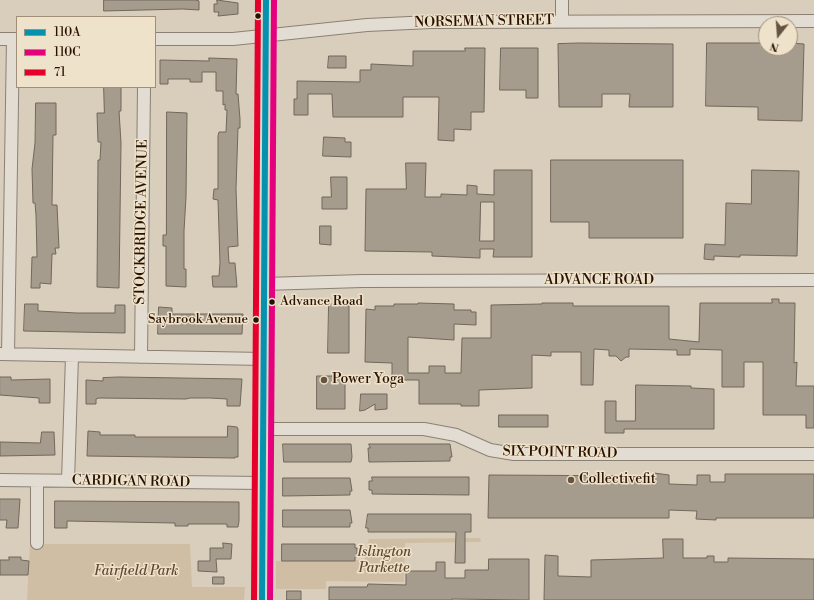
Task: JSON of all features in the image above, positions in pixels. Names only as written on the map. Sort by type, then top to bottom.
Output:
[{"type":"main road","points":[[262,600],[266,0]]},
{"type":"street","points":[[562,0],[562,21]]},
{"type":"street","name":"NORSEMAN STREET","points":[[156,39],[233,39],[417,22],[814,21]]},
{"type":"street","points":[[0,39],[15,39],[5,224],[4,354],[263,359]]},
{"type":"street","name":"STOCKBRIDGE AVENUE","points":[[141,357],[144,88]]},
{"type":"street","name":"ADVANCE ROAD","points":[[264,284],[362,281],[814,280]]},
{"type":"street","points":[[68,481],[72,356]]},
{"type":"street","name":"SIX POINT ROAD","points":[[262,429],[424,429],[456,435],[490,450],[514,454],[814,454]]},
{"type":"street","name":"CARDIGAN ROAD","points":[[0,480],[262,483]]},
{"type":"street","points":[[36,543],[37,480]]},
{"type":"green space","name":"Islington Parkette","points":[[480,538],[481,542],[405,543],[404,582],[326,581],[326,589],[276,589],[276,561],[364,560],[369,539]]},
{"type":"green space","name":"Fairfield Park","points":[[30,544],[190,544],[192,587],[245,587],[244,600],[27,600]]},
{"type":"building","points":[[104,0],[196,0],[199,1],[199,10],[104,11]]},
{"type":"building","points":[[217,0],[238,3],[238,14],[218,16],[219,12],[214,12],[214,4],[217,4]]},
{"type":"building","points":[[707,43],[758,43],[758,56],[798,56],[798,44],[804,44],[802,121],[758,120],[758,107],[706,106]]},
{"type":"building","points":[[558,44],[673,44],[673,107],[629,107],[630,94],[602,94],[602,107],[559,107]]},
{"type":"building","points":[[465,48],[485,48],[484,112],[471,112],[471,130],[454,129],[454,141],[438,140],[439,97],[403,97],[403,117],[333,117],[332,94],[308,94],[308,115],[294,115],[294,99],[297,99],[297,81],[360,82],[360,70],[371,70],[371,64],[413,66],[413,51],[465,51]]},
{"type":"building","points":[[501,48],[538,48],[538,98],[526,98],[526,90],[500,90]]},
{"type":"building","points":[[329,56],[346,56],[346,68],[328,68]]},
{"type":"building","points":[[209,58],[237,59],[236,94],[238,94],[240,119],[240,128],[238,128],[236,189],[238,246],[228,247],[229,263],[235,263],[237,287],[213,287],[212,276],[219,276],[220,263],[218,200],[213,199],[214,189],[218,189],[218,136],[219,132],[226,132],[227,110],[225,110],[225,104],[223,105],[223,91],[216,91],[216,72],[202,72],[202,82],[190,82],[190,79],[168,79],[168,84],[160,84],[160,60],[209,61]]},
{"type":"building","points":[[104,88],[121,88],[121,111],[119,111],[121,143],[119,288],[97,287],[98,160],[100,160],[101,142],[98,142],[97,113],[104,113]]},
{"type":"building","points":[[36,103],[56,103],[56,135],[53,135],[52,205],[57,205],[59,248],[55,248],[56,254],[52,254],[51,284],[40,283],[40,288],[31,288],[32,257],[37,257],[36,215],[35,203],[33,203],[32,169],[35,143]]},
{"type":"building","points":[[167,112],[187,113],[184,231],[184,269],[186,269],[186,287],[166,286],[166,246],[163,246],[163,235],[166,235]]},
{"type":"building","points":[[324,137],[345,138],[345,142],[351,142],[351,157],[323,156]]},
{"type":"building","points":[[551,160],[683,160],[683,238],[589,238],[589,222],[551,222]]},
{"type":"building","points":[[406,163],[426,163],[425,197],[441,197],[441,194],[467,195],[467,185],[477,186],[477,194],[494,195],[494,170],[532,170],[532,257],[493,257],[494,249],[480,249],[480,258],[432,256],[432,252],[365,251],[366,189],[406,189]],"holes":[[[481,202],[494,202],[494,241],[480,241]]]},
{"type":"building","points":[[752,170],[799,171],[797,256],[740,255],[740,257],[714,256],[714,260],[704,259],[705,244],[725,245],[726,203],[751,204]]},
{"type":"building","points":[[331,177],[347,177],[347,209],[322,209],[322,197],[331,197]]},
{"type":"building","points":[[320,226],[331,226],[331,245],[320,244]]},
{"type":"building","points":[[772,299],[779,299],[779,303],[795,303],[794,363],[797,362],[796,386],[814,386],[814,428],[806,428],[806,415],[763,415],[763,362],[744,362],[744,387],[722,387],[722,350],[690,349],[690,355],[677,355],[677,350],[629,349],[629,357],[626,357],[621,361],[616,356],[609,356],[609,350],[594,349],[593,385],[581,385],[581,352],[551,352],[551,356],[532,355],[532,388],[479,390],[479,406],[461,406],[461,404],[419,404],[419,380],[392,380],[392,363],[365,362],[366,309],[375,310],[375,306],[394,306],[394,304],[418,303],[454,304],[454,310],[471,310],[471,312],[476,312],[476,325],[454,324],[454,340],[408,337],[408,373],[429,373],[429,366],[445,366],[445,373],[461,373],[462,338],[491,338],[491,305],[573,303],[573,306],[669,306],[669,339],[699,342],[700,303],[772,303]]},
{"type":"building","points":[[25,304],[38,304],[38,311],[77,313],[115,313],[115,305],[125,305],[125,333],[24,331]]},
{"type":"building","points":[[329,304],[349,305],[349,353],[328,353]]},
{"type":"building","points":[[159,307],[172,308],[172,314],[243,314],[242,334],[158,334]]},
{"type":"building","points":[[317,376],[345,376],[345,409],[317,409]]},
{"type":"building","points":[[0,377],[11,377],[11,380],[50,379],[50,403],[39,403],[39,398],[0,395]]},
{"type":"building","points":[[103,378],[242,379],[240,406],[227,406],[227,399],[210,398],[99,398],[96,399],[96,404],[86,404],[86,380],[103,381]]},
{"type":"building","points":[[636,385],[691,386],[691,388],[714,389],[714,429],[624,429],[624,433],[605,433],[605,401],[616,401],[616,421],[635,421]]},
{"type":"building","points":[[361,394],[387,394],[387,409],[375,410],[375,404],[365,410],[360,411]]},
{"type":"building","points":[[499,415],[548,415],[548,427],[499,427]]},
{"type":"building","points":[[228,426],[237,427],[238,429],[238,457],[235,458],[87,456],[88,431],[100,432],[100,435],[135,435],[135,437],[227,437]]},
{"type":"building","points":[[42,432],[54,432],[55,455],[0,456],[0,442],[40,443]]},
{"type":"building","points":[[283,444],[351,444],[351,462],[284,462]]},
{"type":"building","points":[[369,444],[450,444],[452,457],[450,457],[450,461],[369,462]]},
{"type":"building","points":[[654,473],[669,475],[669,484],[697,485],[697,475],[710,475],[710,482],[725,482],[725,474],[814,474],[814,518],[696,519],[697,511],[669,510],[669,518],[488,518],[489,475],[653,476]]},
{"type":"building","points":[[372,477],[469,477],[469,495],[372,494],[372,490],[369,490],[369,481],[372,481]]},
{"type":"building","points":[[283,478],[350,478],[352,491],[350,491],[350,495],[283,496]]},
{"type":"building","points":[[0,499],[20,499],[18,528],[6,528],[7,520],[0,520]]},
{"type":"building","points":[[55,501],[239,502],[239,521],[238,527],[227,527],[227,524],[188,524],[188,526],[175,526],[175,523],[67,521],[67,528],[55,528]]},
{"type":"building","points":[[283,510],[350,510],[352,523],[350,523],[350,527],[283,527]]},
{"type":"building","points":[[368,514],[471,514],[471,532],[465,532],[465,563],[455,563],[456,532],[368,532],[368,528],[366,528]]},
{"type":"building","points":[[663,539],[683,539],[683,558],[707,558],[707,556],[714,556],[714,562],[728,562],[728,558],[814,559],[814,600],[544,600],[545,555],[558,556],[558,576],[591,577],[591,560],[663,558]]},
{"type":"building","points":[[223,543],[232,544],[231,559],[216,559],[217,572],[198,571],[198,561],[210,561],[210,548],[223,548]]},
{"type":"building","points":[[282,544],[355,544],[355,548],[357,548],[357,557],[355,557],[355,561],[282,561]]},
{"type":"building","points":[[9,557],[21,557],[21,560],[29,561],[28,575],[0,575],[0,560],[9,560]]},
{"type":"building","points":[[489,559],[529,559],[529,600],[329,600],[329,587],[367,587],[368,584],[406,585],[406,571],[436,571],[436,562],[445,562],[445,578],[465,578],[465,570],[488,570]]},
{"type":"building","points":[[213,577],[224,577],[224,584],[213,584]]},
{"type":"building","points":[[287,591],[301,591],[301,600],[287,600]]},
{"type":"transit line","name":"71","points":[[254,600],[258,0]]},
{"type":"transit line","name":"110A","points":[[262,600],[266,0]]},
{"type":"transit line","name":"110C","points":[[270,600],[274,0]]},
{"type":"place","name":"Advance Road","points":[[272,302]]},
{"type":"place","name":"Saybrook Avenue","points":[[256,320]]},
{"type":"place","name":"Power Yoga","points":[[324,380]]},
{"type":"place","name":"Collectivefit","points":[[571,480]]}]
